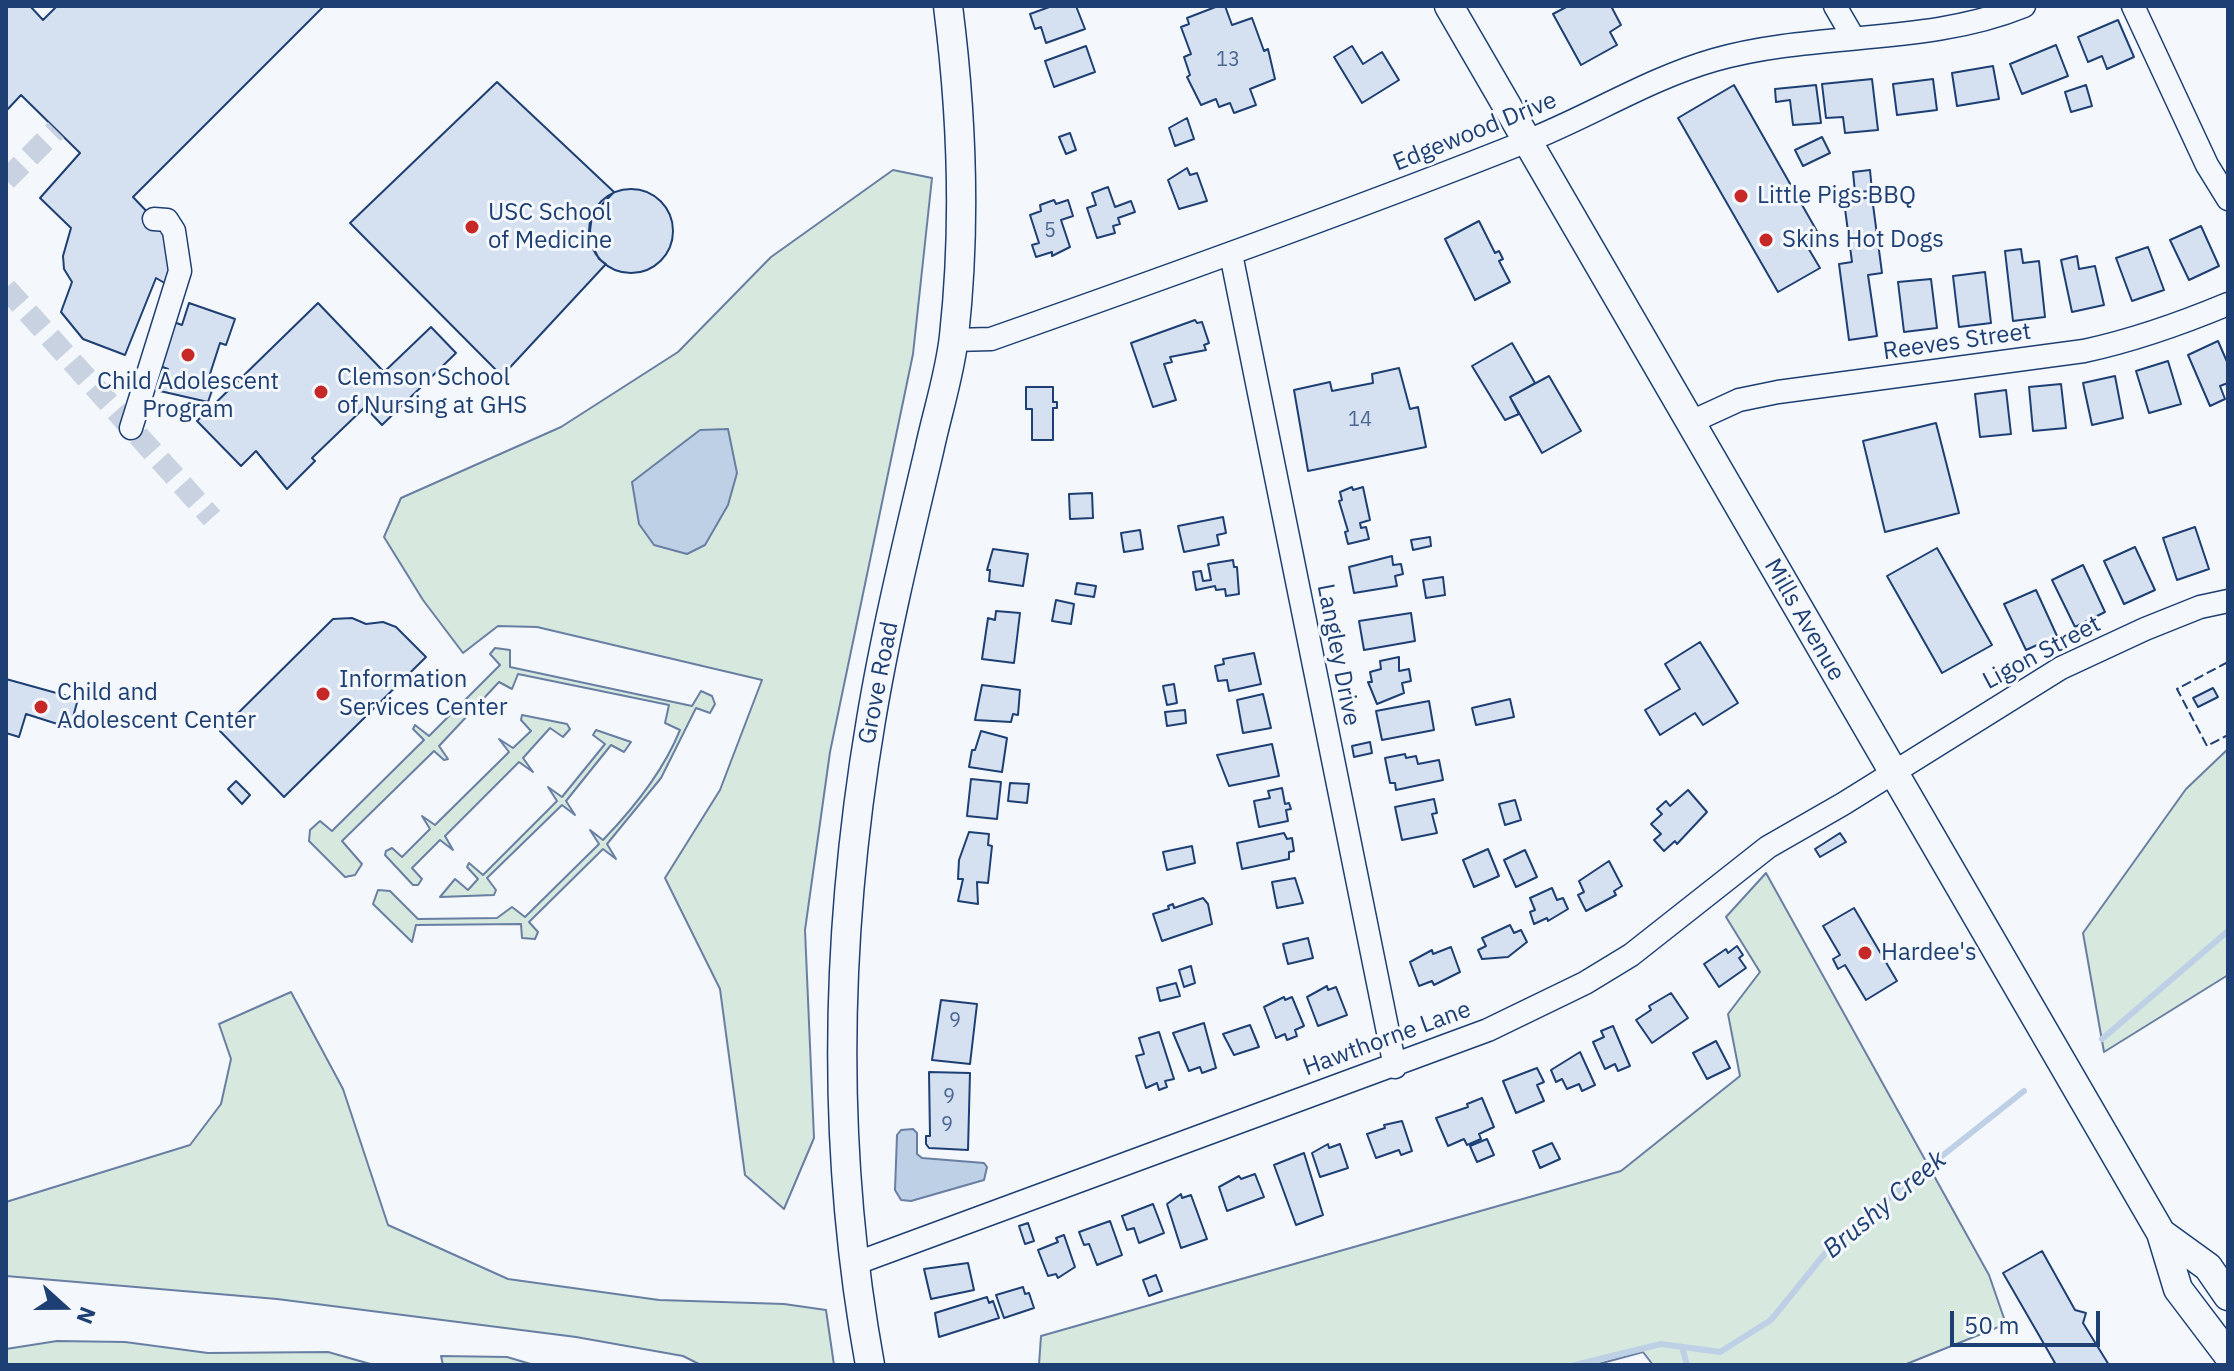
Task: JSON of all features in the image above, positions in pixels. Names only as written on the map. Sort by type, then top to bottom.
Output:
[{"type":"main road","name":"Grove Road","points":[[870,1365],[854,1264],[843,1128],[844,941],[855,826],[898,585],[954,340],[960,257],[960,130],[948,6]]},
{"type":"main road","name":"Mills Avenue","points":[[1449,6],[2161,1233],[2178,1289],[2228,1355]]},
{"type":"main road","name":"Mills Avenue","points":[[2161,1233],[2208,1267],[2228,1296]]},
{"type":"street","points":[[1835,6],[1853,37]]},
{"type":"street","name":"Edgewood Drive","points":[[954,340],[991,339],[1231,254],[1528,142],[1702,64],[1853,37],[1917,32],[1985,19],[2024,6]]},
{"type":"street","points":[[2133,6],[2207,165],[2228,199]]},
{"type":"street","points":[[131,428],[180,271],[174,231],[167,220],[154,219]]},
{"type":"street","name":"Langley Drive","points":[[1231,254],[1395,1067]]},
{"type":"street","name":"Reeves Street","points":[[1691,422],[1739,400],[1778,392],[2084,351],[2172,328],[2228,304]]},
{"type":"street","name":"Ligon Street","points":[[1892,774],[2061,668],[2145,629],[2200,607],[2228,601]]},
{"type":"street","name":"Hawthorne Lane","points":[[854,1264],[1242,1119],[1395,1067],[1488,1030],[1585,983],[1631,955],[1768,847],[1892,774]]},
{"type":"shaded area","points":[[893,170],[932,178],[913,354],[830,752],[805,930],[814,1138],[784,1209],[745,1175],[720,989],[665,878],[720,790],[762,680],[537,627],[498,626],[463,653],[423,600],[384,537],[401,498],[561,427],[678,352],[771,257]]},
{"type":"shaded area","points":[[495,648],[510,650],[510,667],[692,706],[701,691],[712,696],[715,704],[710,713],[696,708],[661,778],[607,844],[616,859],[603,849],[529,922],[538,932],[535,939],[522,938],[521,924],[416,925],[412,942],[373,904],[378,890],[390,891],[418,919],[497,918],[512,907],[525,917],[599,844],[590,830],[603,840],[637,802],[665,760],[680,730],[665,723],[669,705],[518,674],[512,689],[499,682],[439,746],[448,759],[444,760],[434,751],[342,841],[362,864],[355,875],[345,877],[309,841],[310,830],[320,821],[332,831],[424,740],[413,729],[415,725],[429,736],[500,665],[490,654]]},
{"type":"shaded area","points":[[522,715],[567,724],[570,729],[563,737],[550,728],[523,758],[533,772],[519,762],[445,836],[453,850],[440,840],[412,868],[422,879],[418,885],[413,885],[385,855],[386,851],[392,848],[402,857],[430,829],[422,816],[435,825],[509,752],[499,739],[513,748],[531,731],[521,720]]},
{"type":"shaded area","points":[[596,730],[631,742],[624,752],[611,745],[566,801],[575,815],[562,805],[487,878],[496,890],[494,895],[440,897],[455,879],[468,890],[478,879],[467,867],[469,863],[483,875],[557,801],[548,787],[562,797],[605,744],[593,735]]},
{"type":"shaded area","points":[[2228,749],[2228,975],[2104,1052],[2083,933],[2186,789]]},
{"type":"shaded area","points":[[1766,873],[1989,1275],[2006,1324],[1904,1365],[1653,1365],[1643,1352],[1595,1365],[1039,1365],[1041,1336],[1621,1171],[1740,1076],[1728,1014],[1760,972],[1726,917]]},
{"type":"shaded area","points":[[291,992],[343,1089],[388,1225],[508,1279],[659,1300],[784,1304],[826,1310],[834,1365],[701,1365],[683,1356],[576,1337],[277,1299],[6,1276],[6,1202],[190,1145],[221,1104],[231,1059],[219,1024]]},
{"type":"shaded area","points":[[57,1341],[125,1342],[208,1353],[328,1352],[374,1365],[6,1365],[6,1349]]},
{"type":"shaded area","points":[[441,1356],[507,1357],[534,1365],[443,1365]]},
{"type":"water","points":[[728,429],[737,473],[728,505],[705,545],[687,554],[654,545],[639,524],[632,482],[700,430]]},
{"type":"water","points":[[913,1129],[917,1133],[917,1154],[922,1158],[984,1163],[987,1167],[984,1180],[911,1201],[901,1200],[895,1190],[897,1135],[901,1130]]},
{"type":"building","points":[[6,6],[30,6],[43,20],[57,6],[324,6],[133,197],[169,235],[173,256],[168,285],[156,278],[125,355],[83,339],[61,312],[72,282],[64,269],[63,256],[71,228],[40,198],[80,153],[21,95],[6,111]]},
{"type":"building","points":[[1052,6],[1076,6],[1085,29],[1046,43],[1041,27],[1035,29],[1030,14]]},
{"type":"building","points":[[1225,6],[1232,25],[1252,18],[1264,51],[1268,49],[1275,79],[1250,89],[1256,105],[1234,113],[1230,103],[1219,107],[1216,99],[1201,105],[1187,77],[1190,75],[1184,57],[1191,54],[1181,27],[1189,24],[1187,18]]},
{"type":"building","points":[[1568,6],[1611,6],[1621,25],[1610,32],[1617,45],[1581,65],[1553,14]]},
{"type":"building","points":[[2118,20],[2134,57],[2107,69],[2102,56],[2088,62],[2078,37]]},
{"type":"building","points":[[2056,45],[2068,76],[2022,94],[2010,64]]},
{"type":"building","points":[[1086,46],[1095,72],[1054,87],[1045,61]]},
{"type":"building","points":[[1352,46],[1363,64],[1382,52],[1399,80],[1362,103],[1334,57]]},
{"type":"building","points":[[1993,66],[1999,99],[1957,106],[1952,73]]},
{"type":"building","points":[[1872,79],[1878,130],[1845,133],[1843,117],[1826,118],[1822,84]]},
{"type":"building","points":[[1933,79],[1937,110],[1897,115],[1893,84]]},
{"type":"building","name":"USC School of Medicine","points":[[497,82],[614,192],[592,215],[590,231],[593,247],[599,259],[606,264],[502,376],[350,223]]},
{"type":"building","points":[[1734,85],[1818,233],[1804,241],[1820,268],[1778,292],[1678,118]]},
{"type":"building","points":[[1816,85],[1821,123],[1793,125],[1790,100],[1776,102],[1775,89]]},
{"type":"building","points":[[2086,85],[2092,106],[2071,112],[2065,92]]},
{"type":"building","points":[[1187,118],[1194,139],[1175,146],[1169,128]]},
{"type":"building","points":[[1070,133],[1076,150],[1066,154],[1059,137]]},
{"type":"building","points":[[1822,137],[1830,153],[1803,166],[1795,150]]},
{"type":"building","points":[[1187,168],[1190,175],[1197,173],[1207,201],[1179,209],[1168,180]]},
{"type":"building","points":[[1870,170],[1872,191],[1855,192],[1853,172]]},
{"type":"building","points":[[1108,187],[1115,207],[1131,201],[1135,212],[1118,218],[1120,224],[1113,226],[1115,233],[1097,238],[1087,208],[1096,205],[1092,193]]},
{"type":"building","points":[[631,189],[654,196],[666,208],[673,231],[666,254],[654,266],[631,273],[608,266],[596,254],[589,231],[596,208],[608,196]]},
{"type":"building","points":[[1872,197],[1882,273],[1868,275],[1877,336],[1849,340],[1839,264],[1852,262],[1844,201]]},
{"type":"building","points":[[1054,200],[1056,204],[1068,200],[1073,216],[1061,220],[1070,247],[1052,256],[1052,252],[1036,257],[1032,245],[1039,243],[1030,215],[1041,211],[1040,205]]},
{"type":"building","points":[[1479,221],[1495,253],[1499,251],[1503,259],[1499,261],[1510,282],[1475,300],[1445,239]]},
{"type":"building","points":[[2201,226],[2219,266],[2189,280],[2170,240]]},
{"type":"building","points":[[2148,247],[2164,290],[2132,301],[2116,258]]},
{"type":"building","points":[[2021,249],[2023,263],[2039,261],[2045,317],[2013,321],[2005,251]]},
{"type":"building","points":[[2077,256],[2079,269],[2095,266],[2104,305],[2072,312],[2061,260]]},
{"type":"building","points":[[1985,272],[1991,323],[1959,327],[1953,276]]},
{"type":"building","points":[[1931,279],[1937,328],[1904,332],[1898,282]]},
{"type":"building","name":"Child Adolescent Program","points":[[189,303],[235,319],[226,345],[220,343],[210,374],[217,376],[208,402],[160,391],[168,369],[157,365],[171,321],[182,325]]},
{"type":"building","name":"Clemson School of Nursing at GHS","points":[[318,303],[384,372],[431,327],[456,353],[382,425],[365,407],[312,458],[315,461],[287,489],[256,451],[241,466],[197,421]]},
{"type":"building","points":[[1195,320],[1202,322],[1209,343],[1204,345],[1206,350],[1170,357],[1172,362],[1164,364],[1176,400],[1153,407],[1131,343]]},
{"type":"building","points":[[2218,341],[2228,364],[2228,383],[2220,386],[2225,399],[2210,406],[2188,355]]},
{"type":"building","points":[[1512,343],[1535,383],[1510,397],[1519,414],[1505,420],[1472,366]]},
{"type":"building","points":[[2168,361],[2181,404],[2149,413],[2136,371]]},
{"type":"building","points":[[1399,368],[1410,409],[1418,407],[1426,447],[1308,471],[1294,390],[1330,382],[1332,391],[1373,383],[1372,374]]},
{"type":"building","points":[[1549,376],[1581,431],[1542,453],[1510,397]]},
{"type":"building","points":[[2115,376],[2123,418],[2092,425],[2083,383]]},
{"type":"building","points":[[2061,384],[2066,428],[2033,431],[2029,387]]},
{"type":"building","points":[[1026,387],[1053,387],[1053,402],[1057,402],[1057,408],[1053,408],[1053,440],[1032,440],[1032,409],[1026,409]]},
{"type":"building","points":[[2006,390],[2011,434],[1980,437],[1975,394]]},
{"type":"building","points":[[1936,423],[1959,513],[1885,532],[1863,441]]},
{"type":"building","points":[[1352,487],[1353,490],[1363,487],[1370,520],[1360,523],[1361,528],[1366,527],[1369,539],[1348,544],[1345,532],[1348,531],[1339,501],[1342,500],[1340,492]]},
{"type":"building","points":[[1092,493],[1093,518],[1070,519],[1069,494]]},
{"type":"building","points":[[1223,517],[1226,533],[1217,535],[1219,545],[1184,552],[1178,526]]},
{"type":"building","points":[[2195,527],[2209,569],[2177,580],[2163,538]]},
{"type":"building","points":[[1140,530],[1143,549],[1124,552],[1121,533]]},
{"type":"building","points":[[1430,537],[1431,546],[1413,550],[1411,540]]},
{"type":"building","points":[[2135,547],[2155,590],[2124,604],[2104,561]]},
{"type":"building","points":[[1937,548],[1992,645],[1942,673],[1887,576]]},
{"type":"building","points":[[993,549],[1028,554],[1023,586],[989,581],[990,570],[987,570]]},
{"type":"building","points":[[1392,556],[1393,565],[1401,564],[1403,574],[1395,576],[1397,586],[1354,593],[1349,567]]},
{"type":"building","points":[[1233,560],[1234,567],[1237,567],[1239,594],[1226,596],[1225,589],[1216,590],[1215,586],[1196,590],[1193,572],[1201,571],[1203,581],[1211,580],[1208,564]]},
{"type":"building","points":[[2083,565],[2105,612],[2075,627],[2052,580]]},
{"type":"building","points":[[1443,577],[1445,595],[1426,598],[1423,580]]},
{"type":"building","points":[[1077,583],[1096,586],[1094,597],[1075,594]]},
{"type":"building","points":[[2036,590],[2057,636],[2026,650],[2004,604]]},
{"type":"building","points":[[1056,600],[1074,604],[1071,624],[1052,621]]},
{"type":"building","points":[[996,611],[1020,613],[1014,663],[982,659],[988,618],[995,620]]},
{"type":"building","points":[[1411,613],[1415,641],[1364,650],[1359,621]]},
{"type":"building","name":"Information Services Center","points":[[352,618],[366,624],[383,622],[396,627],[426,657],[284,797],[220,731],[333,619]]},
{"type":"building","points":[[1700,642],[1738,703],[1703,725],[1695,713],[1660,735],[1645,710],[1680,689],[1665,664]]},
{"type":"building","points":[[1254,653],[1261,684],[1229,691],[1227,680],[1218,681],[1215,666],[1224,664],[1223,659]]},
{"type":"building","points":[[1399,657],[1399,671],[1409,669],[1411,681],[1402,683],[1404,693],[1377,704],[1368,682],[1372,682],[1370,672],[1381,669],[1380,661]]},
{"type":"building","name":"Child and Adolescent Center","points":[[6,679],[78,699],[70,728],[26,714],[19,737],[6,733]]},
{"type":"building","points":[[1174,684],[1177,703],[1167,705],[1163,686]]},
{"type":"building","points":[[982,685],[1020,690],[1018,715],[1013,714],[1011,722],[975,720]]},
{"type":"building","points":[[2213,688],[2218,697],[2198,707],[2193,698]]},
{"type":"building","points":[[1263,694],[1271,728],[1243,733],[1237,700]]},
{"type":"building","points":[[1510,699],[1514,717],[1476,725],[1472,708]]},
{"type":"building","points":[[1429,701],[1434,730],[1382,740],[1376,711]]},
{"type":"building","points":[[1185,710],[1186,723],[1167,726],[1165,712]]},
{"type":"building","points":[[981,731],[1007,738],[1002,772],[969,767],[972,750],[975,750]]},
{"type":"building","points":[[1370,742],[1372,753],[1354,757],[1352,746]]},
{"type":"building","points":[[1272,744],[1279,776],[1229,786],[1217,755]]},
{"type":"building","points":[[1405,754],[1406,758],[1416,756],[1418,764],[1439,760],[1443,780],[1396,790],[1395,783],[1390,783],[1385,758]]},
{"type":"building","points":[[971,779],[1001,782],[997,819],[967,816]]},
{"type":"building","points":[[236,781],[250,795],[242,804],[228,789]]},
{"type":"building","points":[[1010,783],[1029,784],[1027,803],[1008,801]]},
{"type":"building","points":[[1282,788],[1285,804],[1289,803],[1291,809],[1286,810],[1288,821],[1259,827],[1254,801],[1270,798],[1268,791]]},
{"type":"building","points":[[1688,790],[1707,812],[1677,844],[1675,841],[1664,851],[1654,840],[1661,834],[1651,824],[1662,814],[1657,809],[1666,801],[1670,806]]},
{"type":"building","points":[[1434,799],[1437,813],[1432,814],[1437,833],[1402,840],[1395,807]]},
{"type":"building","points":[[1515,800],[1521,820],[1505,825],[1499,804]]},
{"type":"building","points":[[969,832],[989,834],[988,845],[992,846],[988,883],[977,882],[978,904],[958,901],[963,879],[958,879],[959,860]]},
{"type":"building","points":[[1284,833],[1287,839],[1292,838],[1294,851],[1289,852],[1289,859],[1242,869],[1237,843]]},
{"type":"building","points":[[1840,833],[1846,842],[1820,857],[1815,849]]},
{"type":"building","points":[[1192,846],[1195,863],[1167,870],[1163,852]]},
{"type":"building","points":[[1488,849],[1499,876],[1474,887],[1463,860]]},
{"type":"building","points":[[1525,850],[1537,877],[1516,887],[1504,860]]},
{"type":"building","points":[[1609,861],[1622,886],[1614,891],[1616,895],[1586,911],[1578,895],[1584,892],[1579,881]]},
{"type":"building","points":[[1295,878],[1303,903],[1277,908],[1272,882]]},
{"type":"building","points":[[1552,888],[1557,900],[1563,898],[1568,909],[1548,921],[1547,918],[1534,924],[1530,912],[1535,910],[1530,898]]},
{"type":"building","points":[[1203,898],[1208,904],[1212,924],[1162,941],[1153,914],[1169,909],[1168,906],[1173,904],[1174,908]]},
{"type":"building","points":[[1854,908],[1897,981],[1866,1000],[1845,965],[1838,969],[1833,959],[1840,955],[1823,926]]},
{"type":"building","points":[[1510,925],[1514,933],[1521,930],[1527,942],[1508,957],[1482,959],[1478,950],[1486,946],[1482,938]]},
{"type":"building","points":[[1308,938],[1313,958],[1288,964],[1283,944]]},
{"type":"building","points":[[1737,946],[1743,955],[1739,958],[1746,968],[1719,987],[1704,964],[1726,949],[1728,953]]},
{"type":"building","points":[[1451,947],[1460,972],[1434,985],[1432,981],[1419,986],[1410,962],[1432,950],[1433,954]]},
{"type":"building","points":[[1191,966],[1195,983],[1184,987],[1179,970]]},
{"type":"building","points":[[1176,983],[1180,996],[1160,1001],[1157,988]]},
{"type":"building","points":[[1327,986],[1328,990],[1336,987],[1347,1015],[1318,1026],[1307,997]]},
{"type":"building","points":[[1671,993],[1688,1018],[1652,1043],[1636,1020],[1651,1010],[1649,1006]]},
{"type":"building","points":[[1284,997],[1285,1000],[1292,997],[1304,1026],[1295,1030],[1297,1036],[1287,1040],[1285,1034],[1276,1038],[1264,1007]]},
{"type":"building","points":[[941,1000],[977,1004],[970,1064],[932,1060]]},
{"type":"building","points":[[1204,1023],[1216,1068],[1202,1073],[1200,1067],[1189,1071],[1173,1033]]},
{"type":"building","points":[[1250,1025],[1259,1047],[1234,1055],[1223,1034]]},
{"type":"building","points":[[1613,1026],[1630,1066],[1618,1071],[1615,1064],[1605,1069],[1593,1042],[1604,1037],[1601,1031]]},
{"type":"building","points":[[1159,1032],[1174,1079],[1165,1081],[1167,1087],[1159,1090],[1157,1083],[1146,1088],[1136,1056],[1144,1054],[1139,1038]]},
{"type":"building","points":[[1716,1041],[1730,1068],[1707,1079],[1693,1053]]},
{"type":"building","points":[[1580,1052],[1595,1085],[1582,1091],[1579,1084],[1567,1089],[1562,1079],[1556,1082],[1551,1070]]},
{"type":"building","points":[[1537,1068],[1544,1082],[1537,1085],[1544,1101],[1516,1113],[1503,1081]]},
{"type":"building","points":[[929,1072],[970,1073],[968,1150],[929,1148],[926,1144],[926,1136],[930,1136]]},
{"type":"building","points":[[1482,1098],[1494,1127],[1479,1134],[1481,1139],[1467,1145],[1464,1139],[1448,1146],[1436,1118],[1468,1107],[1467,1104]]},
{"type":"building","points":[[1402,1121],[1412,1151],[1401,1155],[1399,1150],[1376,1158],[1367,1134],[1385,1128],[1384,1125]]},
{"type":"building","points":[[1487,1139],[1494,1155],[1477,1162],[1470,1146]]},
{"type":"building","points":[[1552,1143],[1560,1159],[1540,1168],[1533,1151]]},
{"type":"building","points":[[1328,1144],[1329,1148],[1340,1144],[1348,1168],[1320,1177],[1312,1153]]},
{"type":"building","points":[[1304,1153],[1323,1215],[1296,1225],[1274,1165]]},
{"type":"building","points":[[1255,1174],[1264,1197],[1227,1211],[1219,1187],[1239,1176],[1241,1179]]},
{"type":"building","points":[[1181,1194],[1182,1198],[1191,1195],[1207,1239],[1181,1248],[1167,1204]]},
{"type":"building","points":[[1153,1204],[1164,1233],[1139,1243],[1134,1228],[1127,1230],[1122,1216]]},
{"type":"building","points":[[1110,1221],[1122,1255],[1097,1265],[1089,1244],[1084,1245],[1079,1232]]},
{"type":"building","points":[[1028,1223],[1034,1241],[1025,1244],[1019,1226]]},
{"type":"building","points":[[1064,1235],[1075,1267],[1058,1278],[1056,1274],[1048,1276],[1038,1250],[1058,1242],[1056,1238]]},
{"type":"building","points":[[2042,1251],[2075,1310],[2086,1313],[2083,1323],[2109,1365],[2051,1365],[2055,1363],[2003,1273]]},
{"type":"building","points":[[968,1263],[974,1290],[931,1299],[924,1269]]},
{"type":"building","points":[[1156,1275],[1162,1291],[1149,1296],[1143,1280]]},
{"type":"building","points":[[1023,1287],[1025,1294],[1029,1293],[1034,1308],[1004,1318],[996,1295]]},
{"type":"building","points":[[987,1297],[989,1303],[993,1301],[999,1318],[939,1337],[935,1313]]},
{"type":"waterway","name":"Brushy Creek","points":[[2102,1039],[2228,931]]},
{"type":"waterway","name":"Brushy Creek","points":[[1575,1365],[1661,1344],[1720,1352],[1771,1320],[1836,1240],[2024,1091]]},
{"type":"waterway","points":[[1682,1347],[1687,1365]]},
{"type":"tunnel","points":[[6,180],[56,130]]},
{"type":"tunnel","points":[[6,288],[212,518]]},
{"type":"fence","points":[[2228,662],[2177,689],[2207,746],[2228,735]]},
{"type":"place","name":"Little Pigs BBQ","points":[[1741,196]]},
{"type":"place","name":"USC School of Medicine","points":[[472,227]]},
{"type":"place","name":"Skins Hot Dogs","points":[[1766,240]]},
{"type":"place","name":"Child Adolescent Program","points":[[188,355]]},
{"type":"place","name":"Clemson School of Nursing at GHS","points":[[321,392]]},
{"type":"place","name":"Information Services Center","points":[[323,694]]},
{"type":"place","name":"Child and Adolescent Center","points":[[41,707]]},
{"type":"place","name":"Hardee's","points":[[1865,953]]}]
